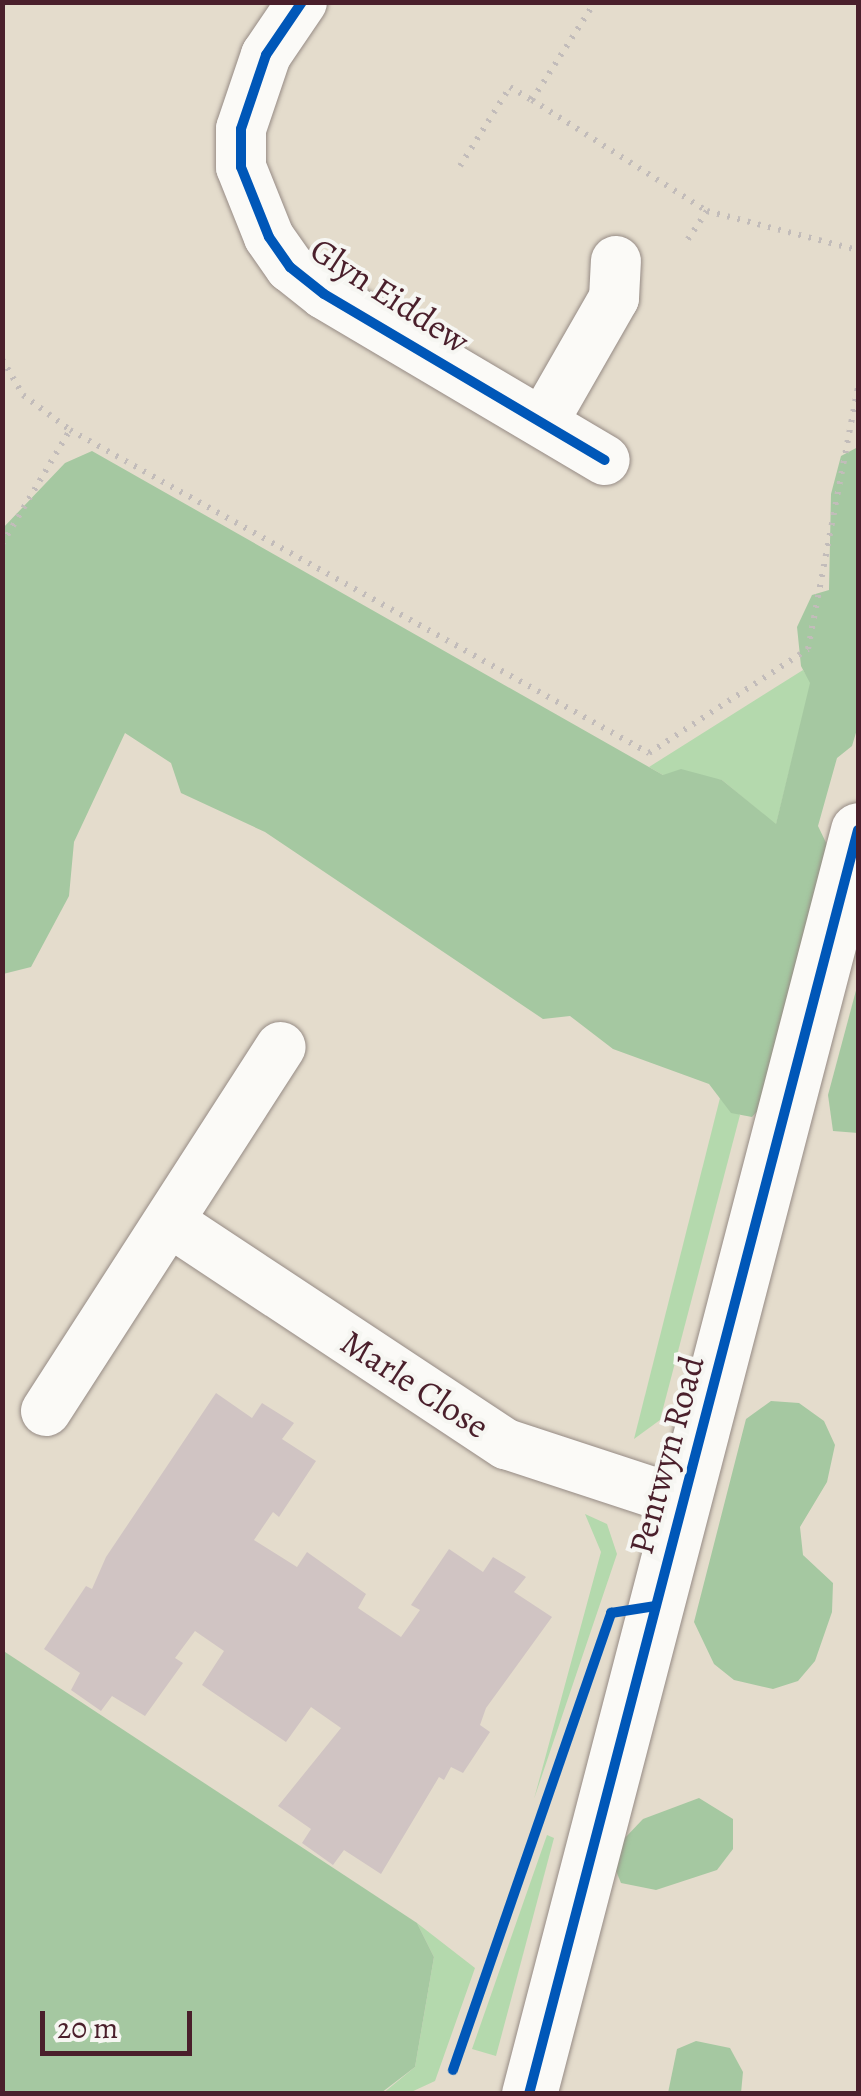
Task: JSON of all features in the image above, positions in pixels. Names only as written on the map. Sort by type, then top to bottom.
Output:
[{"type":"street","name":"Glyn Eiddew","points":[[302,2],[266,56],[241,129],[245,180],[269,238],[290,267],[324,294],[605,460]]},
{"type":"street","points":[[543,422],[614,298],[616,262]]},
{"type":"street","name":"Pentwyn Road","points":[[528,2094],[858,830]]},
{"type":"street","points":[[46,1411],[280,1048]]},
{"type":"street","name":"Marle Close","points":[[170,1222],[506,1444],[682,1502]]},
{"type":"path","points":[[532,100],[595,2]]},
{"type":"path","points":[[460,166],[510,87],[707,211],[858,250]]},
{"type":"path","points":[[686,244],[707,211]]},
{"type":"path","points":[[3,362],[23,395],[70,430],[649,753],[808,650],[858,388]]},
{"type":"path","points":[[2,544],[70,430]]},
{"type":"green space","points":[[858,447],[858,726],[852,746],[837,758],[818,826],[830,851],[772,1095],[752,1117],[731,1113],[709,1084],[613,1049],[570,1016],[543,1019],[265,832],[181,793],[171,763],[125,733],[74,842],[69,896],[31,967],[3,974],[2,529],[65,463],[92,451],[663,775],[681,769],[722,780],[776,824],[810,683],[801,666],[797,627],[812,595],[829,590],[831,494],[841,456]]},
{"type":"green space","points":[[803,670],[811,682],[776,825],[722,780],[663,775],[649,767]]},
{"type":"green space","points":[[858,983],[858,1133],[833,1131],[828,1095]]},
{"type":"green space","points":[[720,1098],[740,1115],[660,1420],[634,1439]]},
{"type":"green space","points":[[771,1401],[799,1403],[824,1421],[835,1445],[827,1482],[800,1527],[803,1555],[833,1583],[832,1612],[815,1661],[798,1681],[773,1689],[734,1680],[714,1664],[694,1622],[746,1419]]},
{"type":"green space","points":[[585,1514],[607,1524],[617,1554],[534,1799],[601,1552]]},
{"type":"green space","points":[[2,1650],[417,1923],[434,1957],[415,2067],[381,2093],[3,2093]]},
{"type":"green space","points":[[699,1798],[733,1819],[733,1849],[717,1870],[656,1890],[621,1883],[614,1866],[622,1841],[643,1819]]},
{"type":"green space","points":[[547,1835],[554,1838],[496,2056],[472,2049]]},
{"type":"green space","points":[[417,1923],[475,1968],[435,2081],[409,2093],[382,2094],[415,2067],[434,1957]]},
{"type":"green space","points":[[696,2041],[730,2048],[743,2072],[741,2093],[668,2093],[677,2049]]},
{"type":"building","points":[[216,1393],[252,1418],[262,1403],[294,1423],[282,1439],[316,1461],[279,1517],[273,1512],[254,1540],[297,1567],[307,1552],[366,1594],[358,1608],[401,1637],[420,1610],[411,1605],[449,1549],[483,1572],[493,1557],[526,1577],[514,1592],[552,1617],[486,1708],[480,1725],[490,1732],[463,1773],[451,1767],[444,1780],[439,1777],[381,1874],[344,1850],[333,1865],[302,1843],[311,1829],[278,1806],[341,1728],[311,1707],[286,1742],[202,1685],[224,1651],[195,1631],[175,1658],[183,1663],[145,1716],[112,1696],[101,1711],[71,1690],[80,1673],[44,1649],[86,1586],[92,1589],[106,1557]]},
{"type":"cycle path","points":[[302,2],[266,55],[241,129],[241,167],[269,237],[290,267],[324,294],[605,460]]},
{"type":"cycle path","points":[[529,2094],[858,830]]},
{"type":"cycle path","points":[[453,2070],[611,1613],[655,1606]]}]
